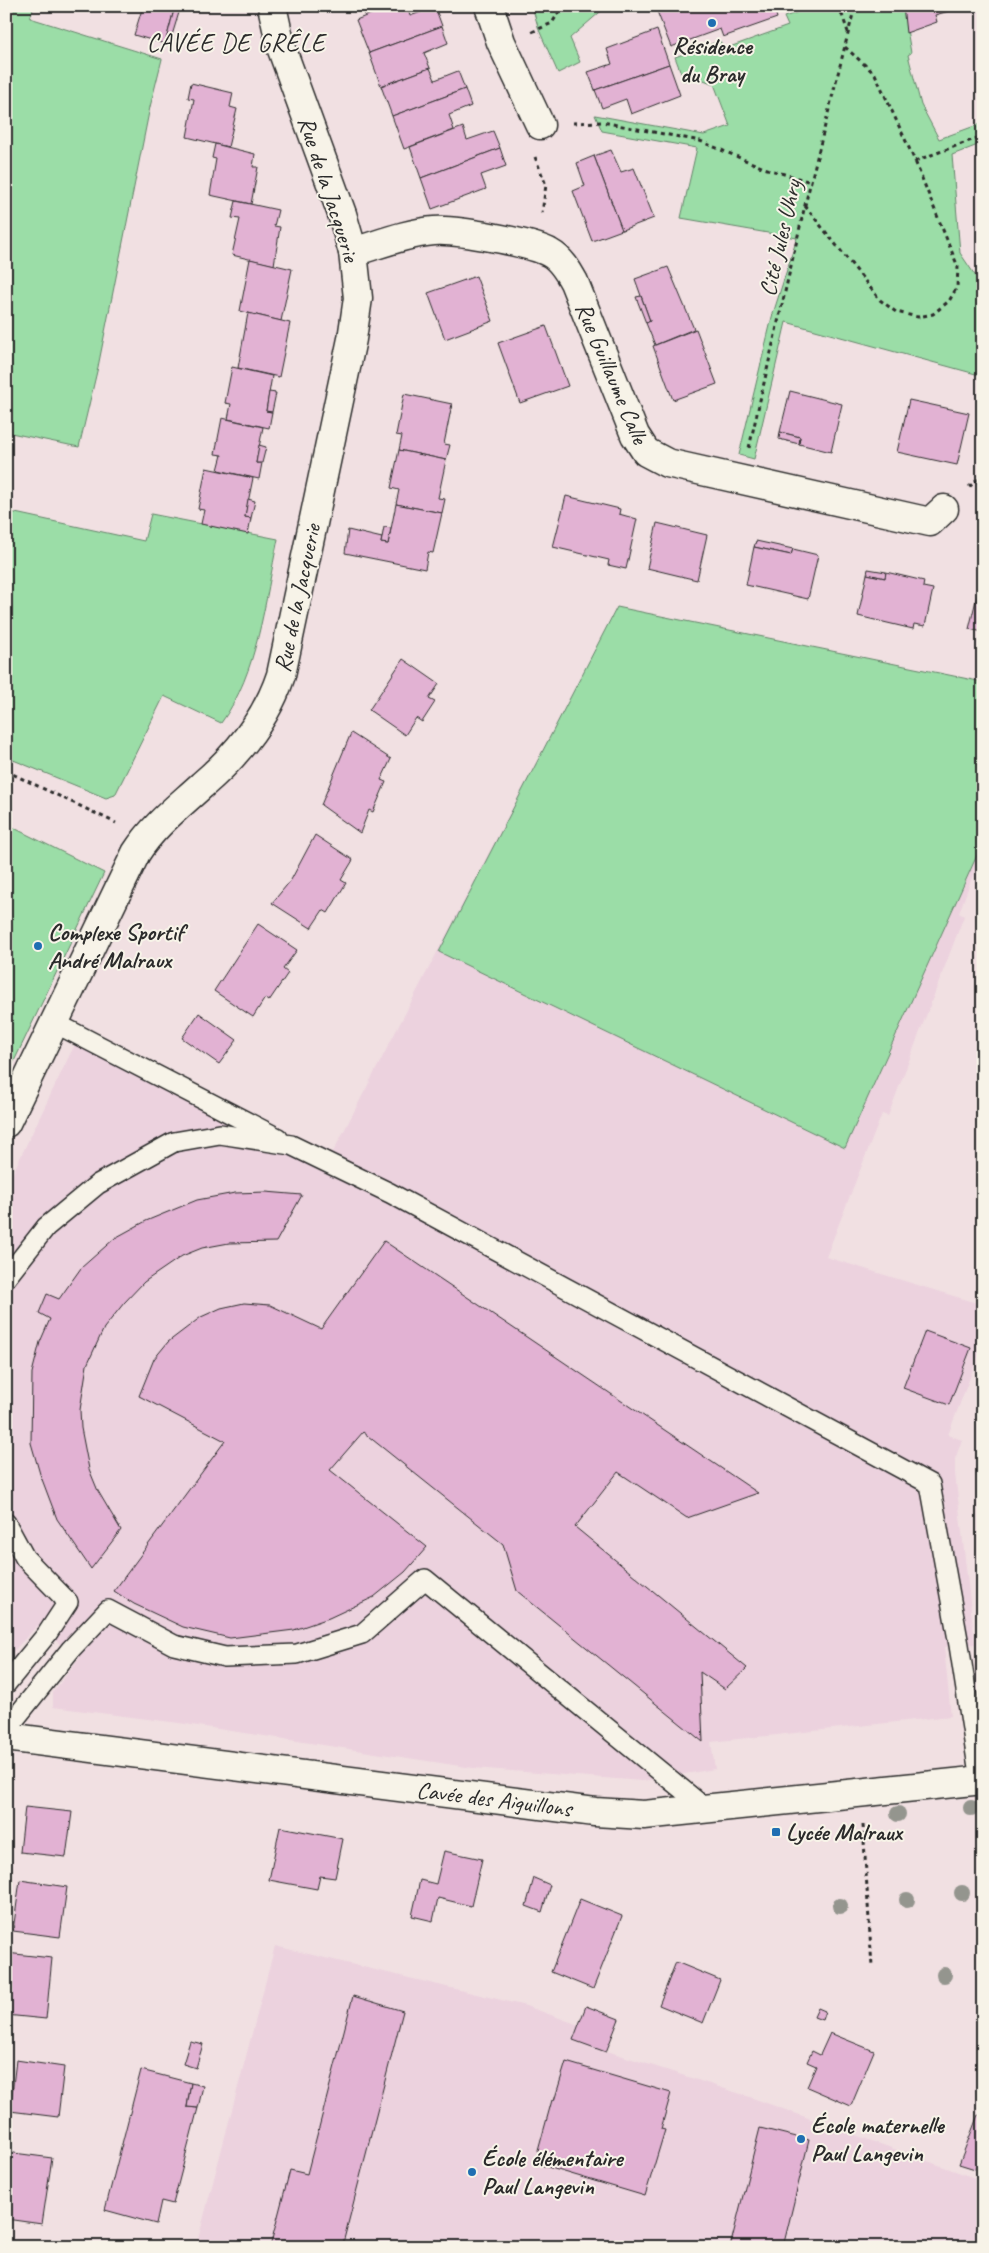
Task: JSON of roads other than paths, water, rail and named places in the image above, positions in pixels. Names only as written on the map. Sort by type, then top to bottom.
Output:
[{"type":"street","name":"Rue de la Jacquerie","points":[[6,1123],[136,853],[146,838],[164,818],[227,761],[256,725],[276,693],[281,675],[354,326],[358,298],[353,252],[342,214],[281,46],[272,6]]},
{"type":"street","points":[[489,6],[502,42],[540,125]]},
{"type":"street","name":"Rue Guillaume Calle","points":[[353,252],[404,236],[449,230],[537,247],[550,253],[567,268],[635,436],[646,452],[667,463],[930,522],[944,509]]},
{"type":"street","name":"Cavée des Aiguillons","points":[[6,1737],[595,1812],[644,1815],[982,1780]]},
{"type":"lane","points":[[55,1023],[390,1193],[930,1484],[982,1780]]},
{"type":"lane","points":[[6,1278],[46,1227],[91,1190],[174,1142],[220,1134],[291,1144]]},
{"type":"lane","points":[[6,1523],[25,1558],[68,1602],[47,1634],[6,1684]]},
{"type":"lane","points":[[6,1730],[71,1649],[108,1610],[174,1645],[225,1657],[297,1654],[362,1634],[425,1579],[705,1808]]},
{"type":"place","name":"Résidence du Bray","points":[[712,23]]},
{"type":"place","name":"Complexe Sportif André Malraux","points":[[38,946]]},
{"type":"place","name":"Lycée Malraux","points":[[776,1832]]},
{"type":"place","name":"École maternelle Paul Langevin","points":[[801,2139]]},
{"type":"place","name":"École élémentaire Paul Langevin","points":[[472,2172]]},
{"type":"district","name":"CAVÉE DE GRÊLE","points":[[236,42]]}]
